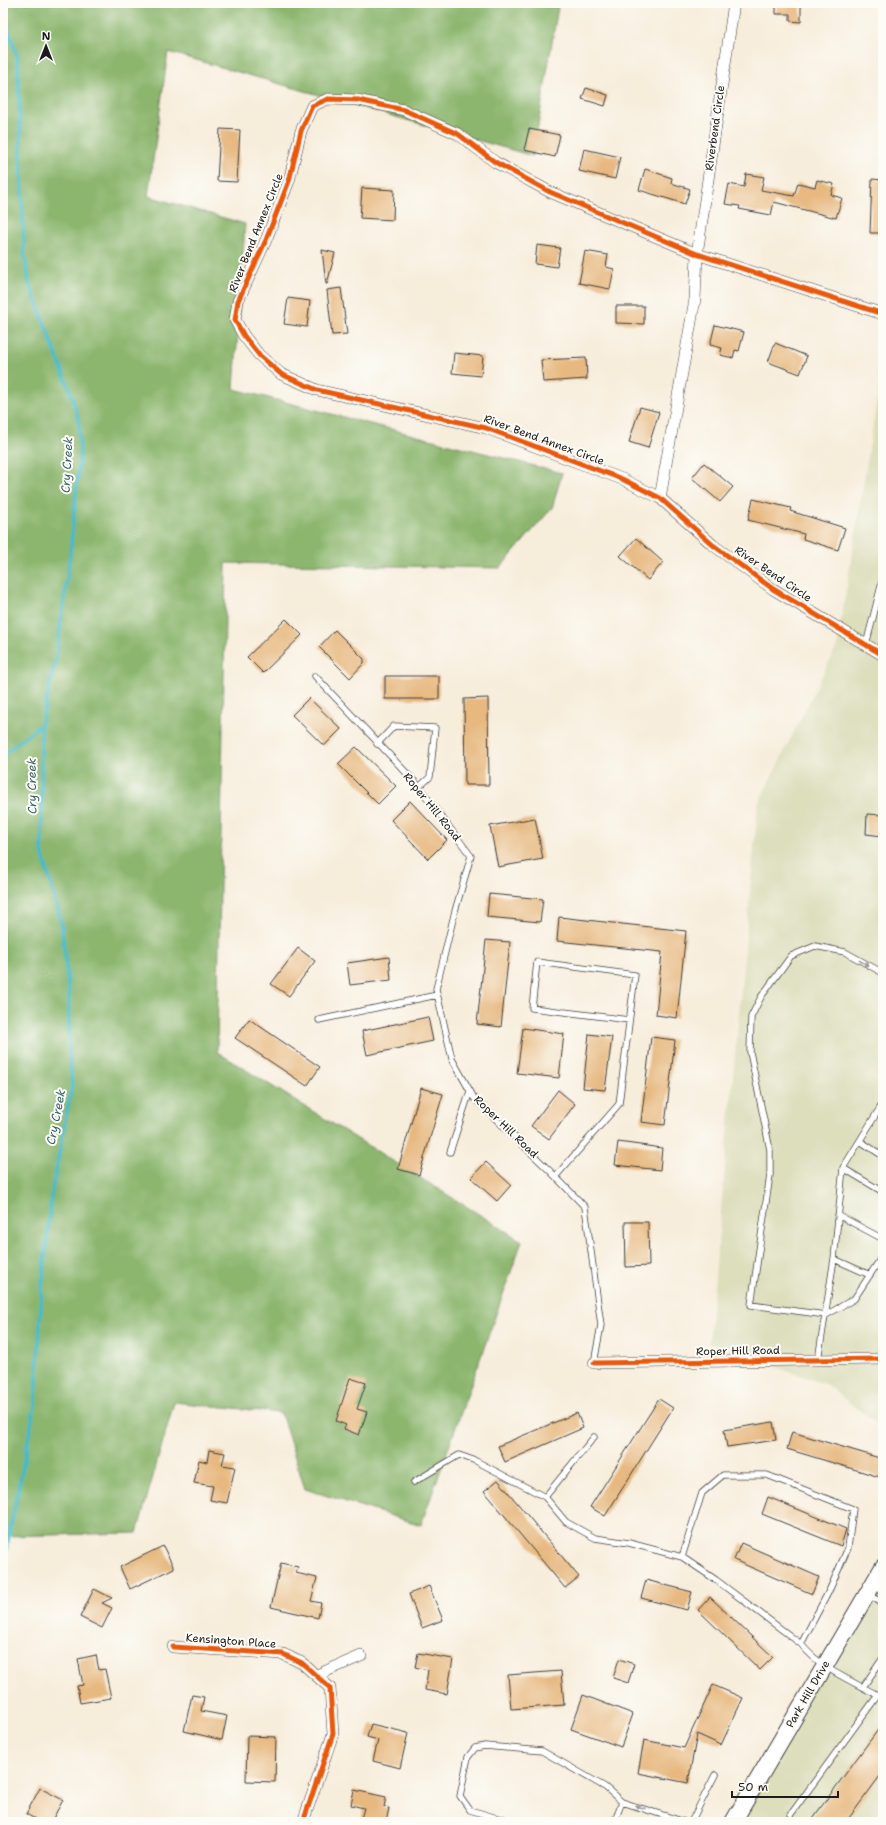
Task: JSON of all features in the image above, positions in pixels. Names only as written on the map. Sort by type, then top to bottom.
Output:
[{"type":"main road","name":"Park Hill Drive","points":[[733,1822],[883,1567]]},
{"type":"street","name":"Riverbend Circle","points":[[697,254],[734,3]]},
{"type":"street","name":"River Bend Annex Circle","points":[[660,498],[622,480],[486,428],[316,390],[281,374],[259,355],[244,336],[235,320],[238,301],[266,240],[289,181],[301,132],[312,106],[328,99],[358,100],[404,110],[458,134],[495,162],[550,192],[697,254]]},
{"type":"street","points":[[660,498],[694,299],[697,254],[883,314]]},
{"type":"street","name":"River Bend Circle","points":[[660,498],[713,546],[773,589],[883,655]]},
{"type":"street","name":"Roper Hill Road","points":[[594,1363],[883,1359]]},
{"type":"street","name":"Kensington Place","points":[[172,1647],[283,1654],[302,1663],[318,1675],[330,1688],[333,1734],[303,1822]]},
{"type":"street","points":[[318,1675],[361,1656]]},
{"type":"lane","points":[[866,645],[883,578]]},
{"type":"lane","name":"Roper Hill Road","points":[[315,676],[377,744],[419,787],[471,856],[455,911],[436,989],[452,1059],[474,1098],[556,1176],[585,1207],[601,1325],[594,1363]]},
{"type":"lane","points":[[377,744],[394,726],[435,728],[430,777],[419,787]]},
{"type":"lane","points":[[883,973],[845,952],[815,946],[791,956],[761,997],[751,1017],[750,1052],[770,1150],[770,1169],[751,1305],[826,1315],[854,1299],[883,1255]]},
{"type":"lane","points":[[556,1176],[619,1104],[630,1020],[635,975],[537,962],[532,1008],[630,1020]]},
{"type":"lane","points":[[319,1020],[437,995]]},
{"type":"lane","points":[[450,1152],[470,1091]]},
{"type":"lane","points":[[818,1360],[834,1258],[843,1168],[883,1103]]},
{"type":"lane","points":[[877,1112],[883,1115]]},
{"type":"lane","points":[[860,1141],[883,1156]]},
{"type":"lane","points":[[843,1168],[883,1192]]},
{"type":"lane","points":[[838,1215],[883,1238]]},
{"type":"lane","points":[[834,1258],[870,1275]]},
{"type":"lane","points":[[545,1497],[594,1436]]},
{"type":"lane","points":[[414,1482],[459,1455],[476,1461],[545,1497],[566,1522],[595,1538],[630,1543],[682,1557],[716,1580],[801,1644],[806,1650],[825,1665],[881,1697],[791,1814]]},
{"type":"lane","points":[[682,1557],[702,1493],[723,1475],[767,1475],[854,1509],[848,1548],[829,1591],[801,1644]]},
{"type":"lane","points":[[868,1593],[883,1604]]},
{"type":"lane","points":[[863,1687],[883,1658]]},
{"type":"lane","points":[[524,1822],[497,1818],[470,1810],[460,1796],[468,1757],[475,1748],[485,1746],[542,1750],[605,1787],[622,1802],[685,1822]]},
{"type":"lane","points":[[691,1822],[715,1775]]},
{"type":"lane","points":[[614,1822],[622,1802]]},
{"type":"shaded area","points":[[883,364],[883,1429],[827,1385],[709,1343],[758,804],[837,646]]},
{"type":"shaded area","points":[[883,1570],[883,1809],[874,1822],[730,1822]]},
{"type":"green space","points":[[3,3],[534,3],[558,7],[533,156],[168,52],[148,196],[245,224],[234,389],[562,473],[552,508],[500,568],[226,563],[217,1052],[522,1241],[421,1525],[305,1489],[281,1413],[174,1402],[137,1533],[3,1536]]},
{"type":"building","points":[[776,3],[801,3],[801,22],[790,21],[790,14],[776,14]]},
{"type":"building","points":[[586,88],[608,95],[605,106],[582,99]]},
{"type":"building","points":[[220,129],[240,130],[237,182],[217,181]]},
{"type":"building","points":[[529,129],[560,135],[555,157],[524,150]]},
{"type":"building","points":[[584,149],[620,157],[615,179],[579,171]]},
{"type":"building","points":[[645,169],[672,178],[671,183],[690,189],[685,204],[639,190]]},
{"type":"building","points":[[746,174],[764,177],[761,190],[794,196],[798,183],[815,187],[817,180],[834,184],[831,195],[842,198],[836,218],[774,202],[771,215],[739,209],[740,206],[725,204],[729,184],[744,187]]},
{"type":"building","points":[[872,179],[883,180],[883,233],[870,233]]},
{"type":"building","points":[[362,188],[394,190],[393,220],[360,218]]},
{"type":"building","points":[[537,245],[560,248],[557,267],[535,264]]},
{"type":"building","points":[[322,250],[335,253],[327,284],[326,284]]},
{"type":"building","points":[[585,251],[608,255],[606,267],[614,269],[610,289],[579,283]]},
{"type":"building","points":[[341,288],[347,334],[332,335],[327,290]]},
{"type":"building","points":[[288,298],[310,301],[307,327],[284,324]]},
{"type":"building","points":[[616,306],[644,306],[644,324],[616,323]]},
{"type":"building","points":[[715,325],[744,332],[739,351],[735,350],[733,358],[720,355],[722,348],[710,345]]},
{"type":"building","points":[[775,343],[807,356],[800,374],[768,362]]},
{"type":"building","points":[[454,353],[483,356],[481,376],[452,373]]},
{"type":"building","points":[[586,358],[587,379],[543,382],[541,360]]},
{"type":"building","points":[[640,407],[659,412],[648,448],[629,442]]},
{"type":"building","points":[[704,463],[733,487],[720,502],[692,478]]},
{"type":"building","points":[[753,499],[791,508],[790,511],[845,528],[838,550],[803,539],[804,534],[748,520]]},
{"type":"building","points":[[636,538],[663,562],[648,580],[620,556]]},
{"type":"building","points":[[286,619],[302,635],[263,673],[247,657]]},
{"type":"building","points":[[335,630],[364,659],[364,663],[350,678],[319,647]]},
{"type":"building","points":[[385,676],[439,676],[439,699],[385,699]]},
{"type":"building","points":[[309,698],[341,729],[324,746],[292,715]]},
{"type":"building","points":[[488,698],[489,785],[465,785],[464,699]]},
{"type":"building","points":[[356,747],[396,786],[378,804],[338,764]]},
{"type":"building","points":[[410,801],[447,840],[428,859],[391,820]]},
{"type":"building","points":[[867,814],[883,815],[883,836],[866,834]]},
{"type":"building","points":[[535,818],[543,859],[498,867],[490,826]]},
{"type":"building","points":[[489,894],[543,899],[540,922],[487,917]]},
{"type":"building","points":[[559,917],[686,931],[677,1018],[656,1015],[662,952],[557,941]]},
{"type":"building","points":[[486,940],[510,942],[501,1027],[477,1024]]},
{"type":"building","points":[[298,948],[315,961],[289,996],[271,984]]},
{"type":"building","points":[[389,957],[391,980],[350,985],[347,963]]},
{"type":"building","points":[[428,1017],[433,1041],[367,1055],[362,1031]]},
{"type":"building","points":[[249,1019],[320,1067],[307,1086],[235,1038]]},
{"type":"building","points":[[523,1028],[564,1034],[559,1078],[517,1073]]},
{"type":"building","points":[[589,1034],[612,1037],[605,1090],[583,1088]]},
{"type":"building","points":[[651,1037],[675,1040],[665,1125],[641,1122]]},
{"type":"building","points":[[421,1088],[443,1094],[419,1175],[398,1169]]},
{"type":"building","points":[[558,1090],[575,1104],[549,1139],[531,1126]]},
{"type":"building","points":[[618,1142],[662,1148],[660,1170],[615,1165]]},
{"type":"building","points":[[486,1162],[511,1185],[497,1201],[471,1178]]},
{"type":"building","points":[[625,1222],[648,1222],[649,1266],[626,1267]]},
{"type":"building","points":[[350,1378],[366,1383],[357,1409],[367,1412],[359,1435],[344,1429],[346,1425],[336,1421]]},
{"type":"building","points":[[659,1399],[673,1408],[605,1516],[590,1507]]},
{"type":"building","points":[[577,1413],[583,1428],[505,1462],[498,1446]]},
{"type":"building","points":[[773,1422],[776,1440],[727,1447],[724,1430]]},
{"type":"building","points":[[792,1432],[883,1459],[883,1478],[787,1449]]},
{"type":"building","points":[[209,1450],[225,1453],[222,1465],[235,1467],[227,1503],[210,1500],[213,1486],[194,1483],[199,1460],[207,1462]]},
{"type":"building","points":[[498,1480],[579,1577],[565,1588],[484,1491]]},
{"type":"building","points":[[768,1497],[846,1529],[841,1546],[762,1514]]},
{"type":"building","points":[[741,1543],[819,1577],[812,1594],[734,1560]]},
{"type":"building","points":[[163,1546],[174,1568],[130,1589],[120,1567]]},
{"type":"building","points":[[281,1563],[298,1567],[296,1573],[317,1578],[311,1601],[321,1603],[318,1618],[271,1607]]},
{"type":"building","points":[[646,1580],[692,1592],[687,1610],[641,1598]]},
{"type":"building","points":[[429,1586],[443,1620],[422,1628],[409,1594]]},
{"type":"building","points":[[94,1589],[112,1598],[102,1603],[112,1608],[102,1628],[80,1617]]},
{"type":"building","points":[[710,1597],[773,1657],[760,1670],[698,1610]]},
{"type":"building","points":[[418,1653],[453,1659],[447,1694],[425,1690],[428,1670],[415,1667]]},
{"type":"building","points":[[96,1655],[99,1670],[105,1669],[111,1698],[80,1703],[77,1686],[83,1685],[78,1659]]},
{"type":"building","points":[[619,1659],[634,1664],[628,1683],[613,1678]]},
{"type":"building","points":[[561,1671],[564,1705],[511,1709],[508,1675]]},
{"type":"building","points":[[713,1685],[743,1698],[721,1745],[697,1734],[688,1783],[638,1773],[644,1740],[684,1748]]},
{"type":"building","points":[[192,1695],[204,1697],[201,1711],[227,1716],[222,1740],[184,1731]]},
{"type":"building","points":[[583,1695],[633,1714],[621,1747],[571,1729]]},
{"type":"building","points":[[883,1723],[883,1772],[846,1822],[810,1822]]},
{"type":"building","points":[[371,1724],[408,1733],[400,1768],[373,1761],[378,1740],[367,1737]]},
{"type":"building","points":[[247,1736],[276,1737],[275,1782],[246,1781]]},
{"type":"building","points":[[40,1788],[63,1800],[51,1822],[41,1822],[26,1814]]},
{"type":"building","points":[[354,1790],[386,1797],[384,1807],[389,1808],[386,1822],[360,1822],[364,1808],[351,1805]]},
{"type":"waterway","name":"Cry Creek","points":[[3,13],[18,59],[24,250],[29,283],[72,396],[79,423],[80,451],[70,556],[56,658],[41,724],[42,852],[61,921],[69,993],[69,1049],[72,1085],[52,1191],[42,1286],[36,1400],[3,1565]]},
{"type":"waterway","points":[[3,755],[41,724]]},
{"type":"cycle path","points":[[883,314],[697,254],[550,192],[495,162],[458,134],[404,110],[358,100],[328,99],[312,106],[301,131],[289,181],[266,240],[238,301],[235,320],[244,336],[259,355],[281,374],[317,390],[486,428],[622,479],[660,498],[713,545],[773,589],[883,655]]},
{"type":"cycle path","points":[[594,1363],[883,1359]]},
{"type":"cycle path","points":[[173,1647],[283,1654],[302,1663],[330,1688],[333,1734],[303,1822]]}]
